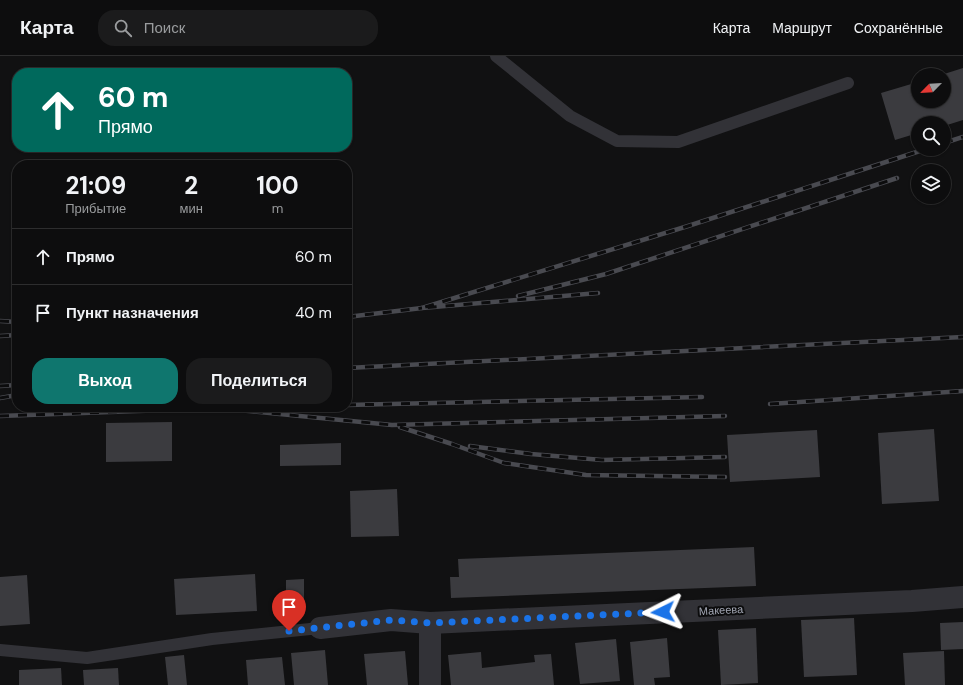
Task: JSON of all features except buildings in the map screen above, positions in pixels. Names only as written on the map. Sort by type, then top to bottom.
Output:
[{"type":"street","name":"Макеева","points":[[320,628],[391,620],[430,623],[912,601],[963,597]]},
{"type":"street","points":[[430,623],[430,685]]},
{"type":"lane","points":[[496,56],[570,116],[617,141],[678,142],[848,83]]},
{"type":"lane","points":[[0,650],[87,658],[212,639],[320,628]]},
{"type":"railway","points":[[951,141],[963,137]]},
{"type":"railway","points":[[598,293],[422,308],[688,226],[911,154]]},
{"type":"railway","points":[[518,296],[606,274],[897,178]]},
{"type":"railway","points":[[352,316],[422,308]]},
{"type":"railway","points":[[0,321],[12,322]]},
{"type":"railway","points":[[0,336],[12,335]]},
{"type":"railway","points":[[352,368],[963,337]]},
{"type":"railway","points":[[0,386],[12,385]]},
{"type":"railway","points":[[770,404],[963,391]]},
{"type":"railway","points":[[0,398],[12,396]]},
{"type":"railway","points":[[352,405],[702,397]]},
{"type":"railway","points":[[0,416],[111,412]]},
{"type":"railway","points":[[259,412],[392,425],[725,416]]},
{"type":"railway","points":[[400,427],[504,463],[586,475],[725,477]]},
{"type":"railway","points":[[470,446],[531,454],[602,460],[725,457]]},
{"type":"route","points":[[289,631],[391,620],[430,623],[663,612]]}]
